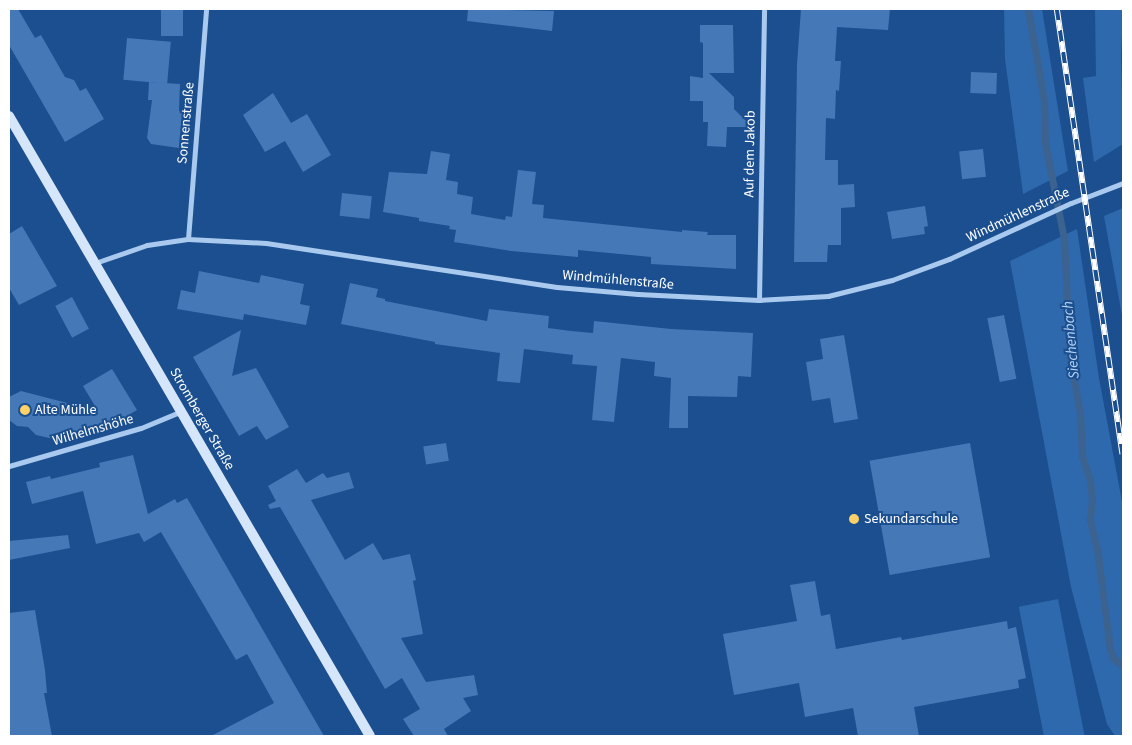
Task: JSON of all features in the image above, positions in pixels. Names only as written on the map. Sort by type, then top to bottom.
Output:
[{"type":"main road","name":"Stromberger Straße","points":[[9,116],[370,736]]},
{"type":"street","name":"Sonnenstraße","points":[[188,239],[206,9]]},
{"type":"street","name":"Auf dem Jakob","points":[[759,300],[764,9]]},
{"type":"street","name":"Windmühlenstraße","points":[[95,263],[147,245],[188,239],[266,243],[557,287],[638,294],[759,300],[828,296],[892,280],[949,259],[1071,203],[1123,183]]},
{"type":"street","name":"Wilhelmshöhe","points":[[9,466],[141,428],[182,411]]},
{"type":"shaded area","points":[[1004,9],[1042,9],[1068,171],[1023,194],[1005,59]]},
{"type":"shaded area","points":[[1095,9],[1123,9],[1121,56],[1123,144],[1094,162],[1083,78],[1096,76]]},
{"type":"shaded area","points":[[1123,208],[1123,321],[1104,216]]},
{"type":"shaded area","points":[[1077,229],[1099,378],[1123,507],[1123,736],[1115,736],[1107,724],[1071,587],[1010,261]]},
{"type":"shaded area","points":[[1058,599],[1085,736],[1044,736],[1019,607]]},
{"type":"building","points":[[9,9],[18,9],[35,38],[41,35],[65,77],[74,80],[80,91],[86,88],[104,119],[65,142],[9,45]]},
{"type":"building","points":[[161,9],[183,9],[183,36],[161,36]]},
{"type":"building","points":[[468,9],[554,11],[552,31],[467,21]]},
{"type":"building","points":[[801,9],[890,9],[888,30],[837,27],[835,61],[841,61],[839,91],[836,90],[835,119],[826,118],[825,160],[838,160],[838,185],[854,184],[855,207],[841,208],[841,245],[828,245],[827,262],[794,262],[797,64]]},
{"type":"building","points":[[700,25],[733,25],[734,73],[709,73],[734,97],[734,109],[752,127],[727,127],[726,147],[707,146],[708,122],[703,122],[703,101],[690,101],[690,76],[703,78],[703,43],[700,42]]},
{"type":"building","points":[[127,38],[171,42],[167,84],[123,80]]},
{"type":"building","points":[[971,72],[997,73],[996,94],[970,93]]},
{"type":"building","points":[[149,82],[180,84],[179,111],[182,112],[179,148],[151,144],[147,138],[152,100],[148,100]]},
{"type":"building","points":[[273,93],[291,123],[307,114],[331,155],[303,172],[285,141],[265,152],[243,115]]},
{"type":"building","points":[[983,149],[986,177],[962,179],[959,152]]},
{"type":"building","points":[[431,151],[450,154],[446,180],[458,182],[457,194],[473,197],[471,214],[505,220],[506,216],[512,217],[518,170],[536,172],[532,204],[544,205],[543,218],[682,232],[682,230],[708,232],[707,235],[736,235],[736,269],[651,264],[651,257],[578,250],[578,257],[511,251],[454,242],[456,230],[449,229],[450,226],[383,212],[389,172],[427,174]]},
{"type":"building","points":[[342,193],[372,196],[369,219],[340,216]]},
{"type":"building","points":[[925,206],[928,226],[924,227],[925,234],[892,239],[887,212]]},
{"type":"building","points":[[22,226],[57,286],[19,305],[9,288],[9,234]]},
{"type":"building","points":[[199,271],[259,283],[261,275],[304,284],[300,304],[310,306],[306,325],[244,314],[243,320],[177,309],[181,290],[195,293]]},
{"type":"building","points":[[350,283],[378,289],[376,297],[385,299],[385,301],[487,321],[489,309],[549,316],[548,328],[593,333],[594,321],[671,329],[753,333],[751,377],[738,376],[737,397],[688,396],[688,428],[669,428],[671,378],[654,376],[655,362],[621,358],[614,422],[592,420],[597,366],[572,364],[573,355],[524,349],[520,383],[497,381],[500,353],[435,344],[435,342],[341,324]]},
{"type":"building","points":[[72,297],[89,329],[72,338],[55,306]]},
{"type":"building","points":[[1004,315],[1016,379],[1000,382],[987,318]]},
{"type":"building","points":[[241,330],[232,376],[256,368],[289,427],[266,440],[257,426],[239,436],[193,357]]},
{"type":"building","points":[[844,335],[858,419],[834,423],[830,398],[812,401],[806,362],[823,359],[820,339]]},
{"type":"building","points":[[112,369],[137,410],[92,436],[91,433],[63,441],[36,435],[28,427],[17,426],[9,420],[9,397],[21,391],[98,411],[83,386]]},
{"type":"building","points":[[446,443],[449,461],[426,464],[423,447]]},
{"type":"building","points":[[970,443],[990,557],[890,575],[870,461]]},
{"type":"building","points":[[133,455],[148,514],[175,499],[177,503],[187,498],[324,736],[211,736],[274,703],[247,654],[236,660],[161,532],[144,542],[139,533],[96,544],[83,491],[32,504],[26,482],[50,476],[51,479],[100,467],[99,463]]},
{"type":"building","points":[[297,469],[306,483],[323,473],[327,478],[349,472],[354,488],[311,500],[345,560],[373,543],[383,560],[410,554],[416,580],[413,581],[423,634],[401,638],[426,682],[474,675],[478,695],[463,698],[471,711],[444,729],[448,736],[414,736],[403,719],[420,709],[402,678],[385,689],[280,507],[270,509],[268,505],[276,501],[268,486]]},
{"type":"building","points":[[68,535],[70,548],[9,560],[9,541]]},
{"type":"building","points":[[815,581],[821,616],[830,614],[836,649],[901,637],[902,640],[1007,621],[1008,629],[1016,627],[1026,678],[1018,680],[1019,688],[914,707],[919,736],[858,736],[853,708],[805,717],[799,683],[734,695],[723,634],[797,621],[790,585]]},
{"type":"building","points":[[35,610],[45,670],[47,693],[44,693],[52,736],[9,736],[9,613]]},
{"type":"waterway","name":"Siechenbach","points":[[1028,9],[1044,101],[1045,143],[1064,239],[1070,360],[1080,412],[1082,456],[1090,480],[1092,500],[1090,520],[1098,556],[1110,649],[1113,658],[1123,666]]},
{"type":"railway","points":[[1057,9],[1123,454]]},
{"type":"place","name":"Alte Mühle","points":[[25,410]]},
{"type":"place","name":"Sekundarschule","points":[[854,519]]}]
